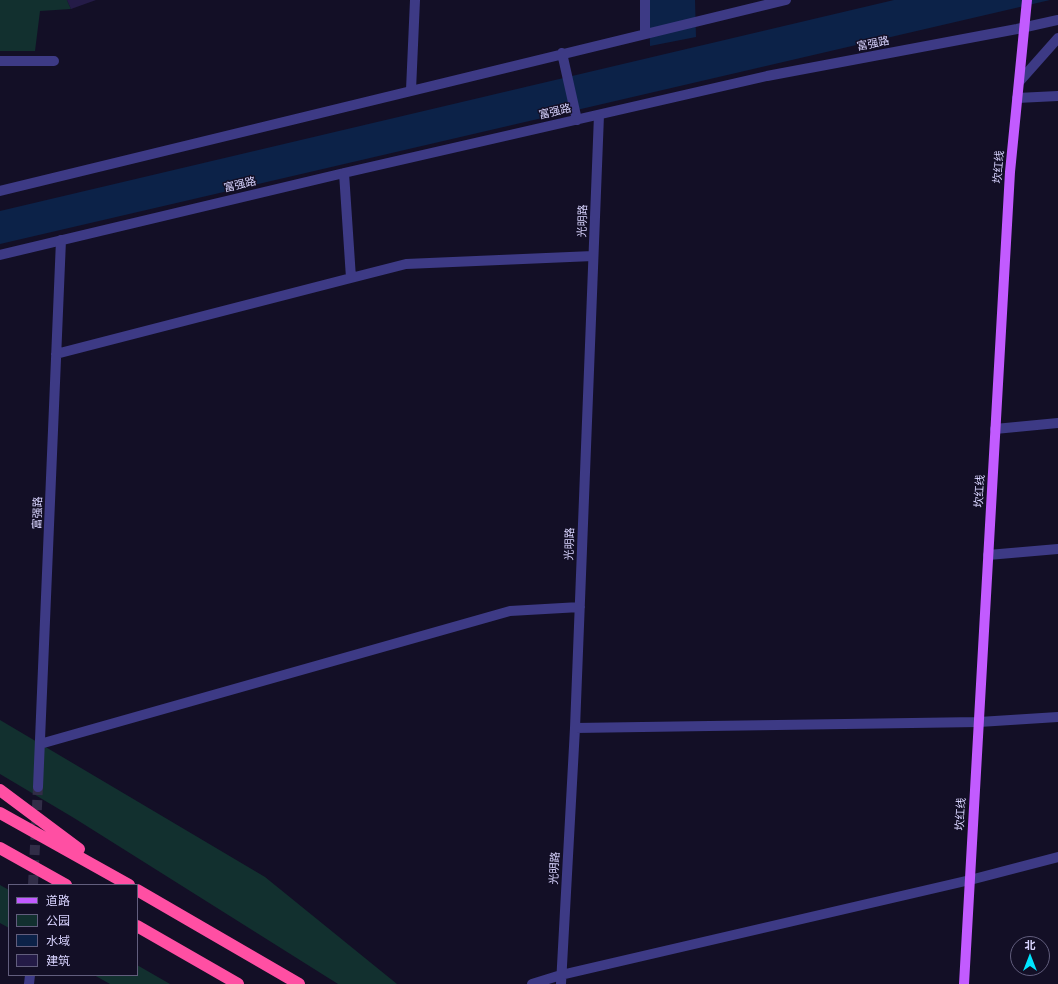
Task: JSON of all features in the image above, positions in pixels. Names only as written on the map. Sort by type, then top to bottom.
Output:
[{"type":"highway","points":[[0,790],[117,878]]},
{"type":"highway","points":[[0,813],[127,884]]},
{"type":"highway","points":[[0,848],[64,884]]},
{"type":"highway","points":[[138,891],[299,984]]},
{"type":"highway","points":[[138,927],[238,984]]},
{"type":"main road","name":"坎红线","points":[[964,984],[1010,172],[1027,4]]},
{"type":"street","points":[[411,90],[415,0]]},
{"type":"street","points":[[645,0],[647,33]]},
{"type":"street","points":[[0,191],[562,53],[786,0]]},
{"type":"street","name":"富强路","points":[[0,255],[576,117],[599,115],[767,76],[1025,28],[1058,20]]},
{"type":"street","points":[[1019,82],[1058,38]]},
{"type":"street","points":[[562,53],[576,117]]},
{"type":"street","points":[[0,60],[54,61]]},
{"type":"street","points":[[1017,98],[1058,96]]},
{"type":"street","name":"光明路","points":[[561,979],[575,728],[599,115]]},
{"type":"street","points":[[344,173],[351,278]]},
{"type":"street","name":"富强路","points":[[38,787],[61,240]]},
{"type":"street","points":[[56,354],[406,264],[593,256]]},
{"type":"street","points":[[995,429],[1058,423]]},
{"type":"street","points":[[988,555],[1058,549]]},
{"type":"street","points":[[40,744],[510,611],[580,607]]},
{"type":"street","points":[[575,728],[979,722],[1058,717]]},
{"type":"street","points":[[532,984],[561,979],[970,880],[1058,857]]},
{"type":"green space","points":[[0,0],[67,0],[71,9],[40,11],[35,51],[0,51]]},
{"type":"green space","points":[[0,720],[265,877],[397,984],[338,984],[74,818],[0,774]]},
{"type":"green space","points":[[0,885],[8,889],[8,927],[0,923]]},
{"type":"green space","points":[[138,966],[170,984],[110,984],[96,976],[138,976]]},
{"type":"water","points":[[649,0],[695,0],[696,37],[650,46]]},
{"type":"water","points":[[894,0],[1050,0],[0,244],[0,211]]},
{"type":"building","points":[[67,0],[96,0],[71,9]]},
{"type":"tunnel","points":[[33,884],[38,787]]}]
